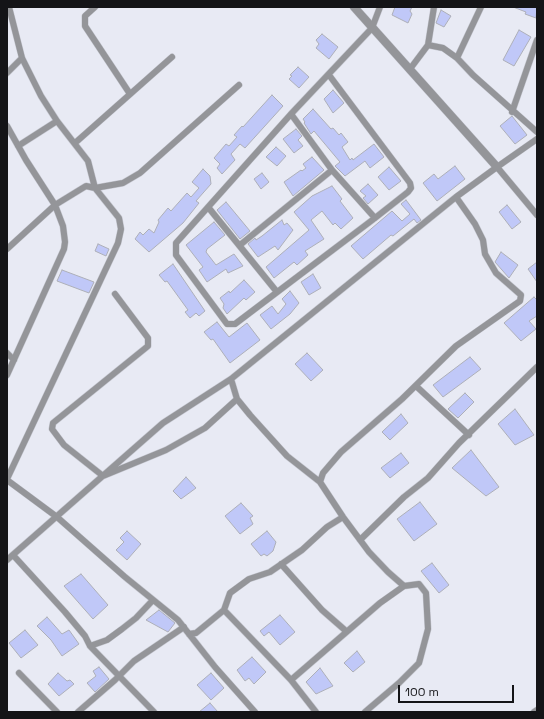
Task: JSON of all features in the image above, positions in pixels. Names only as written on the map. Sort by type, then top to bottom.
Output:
[{"type":"street","points":[[9,7],[22,58],[41,96],[57,121],[88,161],[95,188],[119,218],[121,230],[118,243],[7,479],[57,517],[178,620],[215,667],[255,712]]},
{"type":"street","points":[[95,7],[85,16],[85,26],[130,94]]},
{"type":"street","points":[[349,7],[369,25]]},
{"type":"street","points":[[354,7],[497,167],[537,216]]},
{"type":"street","points":[[359,7],[369,25]]},
{"type":"street","points":[[329,75],[410,183],[411,188],[375,218],[235,324],[227,324],[175,252],[176,243],[291,114],[329,75],[369,25],[380,7]]},
{"type":"street","points":[[410,69],[428,45],[434,7]]},
{"type":"street","points":[[457,58],[481,7]]},
{"type":"street","points":[[512,112],[537,40]]},
{"type":"street","points":[[428,45],[443,48],[457,58],[512,112],[537,132]]},
{"type":"street","points":[[75,143],[172,57]]},
{"type":"street","points":[[7,73],[22,58]]},
{"type":"street","points":[[7,249],[55,205],[86,186],[95,188],[123,183],[140,173],[239,85]]},
{"type":"street","points":[[291,114],[332,170],[375,218]]},
{"type":"street","points":[[18,146],[57,121]]},
{"type":"street","points":[[7,126],[55,205],[64,226],[66,242],[7,375]]},
{"type":"street","points":[[7,560],[163,423],[231,379],[456,197],[537,139]]},
{"type":"street","points":[[240,245],[332,170]]},
{"type":"street","points":[[320,482],[323,473],[341,452],[416,386],[465,338],[520,301],[521,295],[496,272],[485,254],[483,240],[475,224],[456,197]]},
{"type":"street","points":[[208,207],[277,292]]},
{"type":"street","points":[[103,476],[64,445],[52,429],[53,423],[148,346],[148,338],[115,294]]},
{"type":"street","points":[[7,353],[14,360]]},
{"type":"street","points":[[360,540],[404,497],[428,478],[459,443],[469,435],[537,366]]},
{"type":"street","points":[[231,379],[237,399],[287,456],[320,482],[321,486],[360,540],[388,572],[404,586]]},
{"type":"street","points":[[416,386],[469,435]]},
{"type":"street","points":[[103,476],[166,450],[205,428],[237,399]]},
{"type":"street","points":[[189,634],[196,633],[224,610],[230,593],[249,579],[270,572],[282,564],[302,550],[327,527],[343,517]]},
{"type":"street","points":[[13,555],[65,612],[85,636],[90,646],[154,712]]},
{"type":"street","points":[[282,564],[322,610],[346,631]]},
{"type":"street","points":[[290,680],[330,648],[346,631],[380,602],[404,586],[419,584],[426,593],[428,629],[419,663],[399,683],[365,712]]},
{"type":"street","points":[[90,646],[107,640],[136,618],[153,600]]},
{"type":"street","points":[[224,610],[290,680],[316,712]]},
{"type":"street","points":[[78,712],[119,677],[134,661],[184,627]]},
{"type":"street","points":[[19,674],[57,712]]},
{"type":"building","points":[[395,7],[412,7],[410,11],[412,14],[408,23],[392,15]]},
{"type":"building","points":[[513,7],[537,7],[536,18],[525,14],[526,12]]},
{"type":"building","points":[[441,10],[451,16],[444,27],[436,23]]},
{"type":"building","points":[[519,30],[531,37],[514,66],[503,60]]},
{"type":"building","points":[[322,34],[338,47],[329,59],[316,48],[319,44],[316,40]]},
{"type":"building","points":[[298,67],[309,77],[299,88],[289,79],[292,76],[290,75]]},
{"type":"building","points":[[333,90],[344,103],[333,113],[324,99]]},
{"type":"building","points":[[272,95],[283,106],[245,148],[240,144],[231,154],[235,160],[222,174],[217,168],[220,164],[214,158],[226,144],[229,146],[237,137],[234,135]]},
{"type":"building","points":[[313,109],[331,129],[333,128],[339,135],[341,133],[348,142],[342,147],[350,160],[352,158],[353,160],[374,144],[384,157],[370,168],[365,161],[345,176],[335,166],[340,162],[314,131],[311,134],[304,123],[305,122],[303,119]]},
{"type":"building","points":[[512,116],[527,135],[515,144],[500,126]]},
{"type":"building","points":[[296,129],[302,136],[298,140],[303,146],[294,153],[283,139]]},
{"type":"building","points":[[276,147],[286,156],[277,166],[266,157]]},
{"type":"building","points":[[312,157],[324,170],[293,196],[284,182],[306,168],[303,164]]},
{"type":"building","points":[[455,166],[465,179],[437,201],[423,183],[434,174],[438,179]]},
{"type":"building","points":[[389,167],[401,181],[389,190],[378,177]]},
{"type":"building","points":[[203,169],[210,176],[211,184],[196,201],[199,203],[183,223],[149,252],[135,239],[140,232],[143,235],[149,229],[154,233],[159,222],[158,220],[168,208],[171,211],[187,193],[191,197],[199,188],[192,182]]},
{"type":"building","points":[[262,173],[269,182],[261,189],[254,179]]},
{"type":"building","points":[[368,184],[378,195],[368,204],[363,198],[366,196],[360,191]]},
{"type":"building","points":[[332,186],[342,199],[340,201],[353,218],[341,229],[335,223],[333,225],[322,211],[311,220],[324,239],[305,251],[308,255],[297,265],[294,262],[274,278],[266,267],[309,230],[294,212],[312,196]]},
{"type":"building","points":[[406,200],[421,220],[417,223],[414,219],[393,236],[391,235],[363,259],[351,246],[392,211],[402,221],[410,214],[401,204]]},
{"type":"building","points":[[226,202],[250,231],[240,239],[217,210]]},
{"type":"building","points":[[507,205],[521,222],[512,229],[499,212]]},
{"type":"building","points":[[282,220],[284,225],[287,223],[293,230],[278,250],[275,246],[258,257],[248,244],[255,238],[256,240],[262,236]]},
{"type":"building","points":[[214,222],[225,235],[207,249],[206,252],[216,265],[234,254],[243,266],[228,273],[226,269],[207,282],[199,270],[203,267],[186,245]]},
{"type":"building","points":[[98,244],[109,249],[106,256],[95,251]]},
{"type":"building","points":[[501,252],[518,265],[509,278],[495,262]]},
{"type":"building","points":[[537,262],[537,282],[528,269]]},
{"type":"building","points":[[173,264],[205,311],[199,316],[196,313],[190,318],[185,312],[188,310],[167,281],[165,282],[159,275]]},
{"type":"building","points":[[62,270],[94,282],[89,293],[57,281]]},
{"type":"building","points":[[313,274],[321,288],[309,295],[301,282]]},
{"type":"building","points":[[244,280],[255,292],[246,300],[244,298],[227,314],[223,308],[224,304],[220,298],[229,291],[230,293]]},
{"type":"building","points":[[290,291],[299,303],[290,314],[271,329],[260,315],[272,306],[278,314],[286,304],[282,299]]},
{"type":"building","points":[[534,297],[537,300],[537,316],[529,321],[536,329],[521,341],[504,323]]},
{"type":"building","points":[[217,322],[229,337],[247,323],[260,340],[230,363],[213,339],[211,340],[204,332]]},
{"type":"building","points":[[307,353],[323,370],[311,381],[295,364]]},
{"type":"building","points":[[470,357],[481,369],[443,397],[433,385]]},
{"type":"building","points":[[465,393],[474,402],[458,418],[448,409]]},
{"type":"building","points":[[515,409],[534,435],[515,445],[498,424]]},
{"type":"building","points":[[401,414],[408,423],[390,440],[382,432]]},
{"type":"building","points":[[471,450],[499,487],[486,496],[452,468]]},
{"type":"building","points":[[401,453],[409,463],[390,478],[381,468]]},
{"type":"building","points":[[186,477],[196,488],[181,499],[173,491]]},
{"type":"building","points":[[420,502],[437,524],[414,541],[397,519]]},
{"type":"building","points":[[241,503],[253,516],[250,518],[253,524],[240,534],[225,516]]},
{"type":"building","points":[[127,531],[141,544],[127,560],[116,550],[124,542],[120,538]]},
{"type":"building","points":[[267,531],[276,542],[273,551],[267,556],[264,554],[261,556],[251,544]]},
{"type":"building","points":[[432,563],[449,585],[439,593],[421,571]]},
{"type":"building","points":[[81,574],[108,605],[93,619],[64,586]]},
{"type":"building","points":[[159,610],[175,623],[168,632],[146,620]]},
{"type":"building","points":[[280,615],[295,632],[280,645],[269,632],[264,636],[260,631]]},
{"type":"building","points":[[47,617],[62,634],[69,630],[79,644],[62,656],[51,640],[37,626]]},
{"type":"building","points":[[25,630],[38,645],[21,658],[9,643]]},
{"type":"building","points":[[357,651],[365,662],[353,672],[344,663]]},
{"type":"building","points":[[252,657],[266,672],[254,684],[249,678],[245,681],[237,670]]},
{"type":"building","points":[[99,667],[109,679],[95,692],[87,683],[96,676],[93,671]]},
{"type":"building","points":[[320,668],[333,686],[316,694],[306,682]]},
{"type":"building","points":[[58,673],[67,681],[70,680],[74,684],[59,696],[48,684]]},
{"type":"building","points":[[211,673],[224,688],[211,700],[197,685]]},
{"type":"building","points":[[210,703],[218,712],[199,712]]}]
